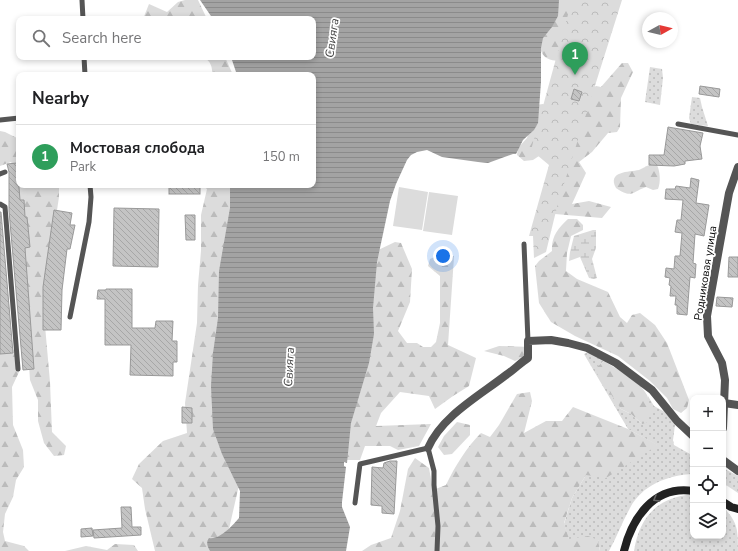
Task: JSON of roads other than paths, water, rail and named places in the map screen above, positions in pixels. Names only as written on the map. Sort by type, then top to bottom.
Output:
[{"type":"street","name":"Родниковая улица","points":[[724,395],[725,380],[722,363],[708,336],[707,316],[729,193],[738,167]]},
{"type":"street","points":[[428,448],[432,438],[456,412],[528,358],[528,341],[552,340],[568,343],[587,348],[616,363],[652,390],[677,421],[690,433]]},
{"type":"street","points":[[726,404],[738,405]]},
{"type":"street","points":[[726,462],[738,471]]},
{"type":"street","points":[[624,551],[636,520],[651,502],[667,493],[690,490]]},
{"type":"street","points":[[725,503],[738,509]]},
{"type":"lane","points":[[82,0],[83,16]]},
{"type":"lane","points":[[84,60],[85,72]]},
{"type":"lane","points":[[0,120],[16,118]]},
{"type":"lane","points":[[678,124],[738,135]]},
{"type":"lane","points":[[70,317],[89,222],[90,188]]},
{"type":"lane","points":[[0,204],[5,207],[18,370]]},
{"type":"lane","points":[[524,244],[528,341]]},
{"type":"lane","points":[[355,503],[360,464],[428,448],[434,471],[438,526],[437,551]]},
{"type":"water","name":"Свияга","points":[[200,0],[559,0],[558,16],[552,27],[543,38],[541,48],[541,82],[538,123],[534,130],[523,140],[516,154],[488,163],[442,157],[427,150],[417,152],[411,155],[407,160],[396,184],[390,201],[377,262],[373,308],[374,334],[369,363],[351,423],[347,463],[344,462],[344,466],[346,467],[342,507],[350,527],[346,551],[210,551],[208,546],[207,541],[209,538],[217,537],[222,534],[239,518],[240,491],[222,454],[213,429],[211,386],[213,353],[218,318],[219,271],[230,208],[230,188],[316,188],[316,72],[236,72],[232,60],[316,60],[316,16],[211,16]]},
{"type":"place","name":"Мостовая слобода","points":[[575,75]]}]
